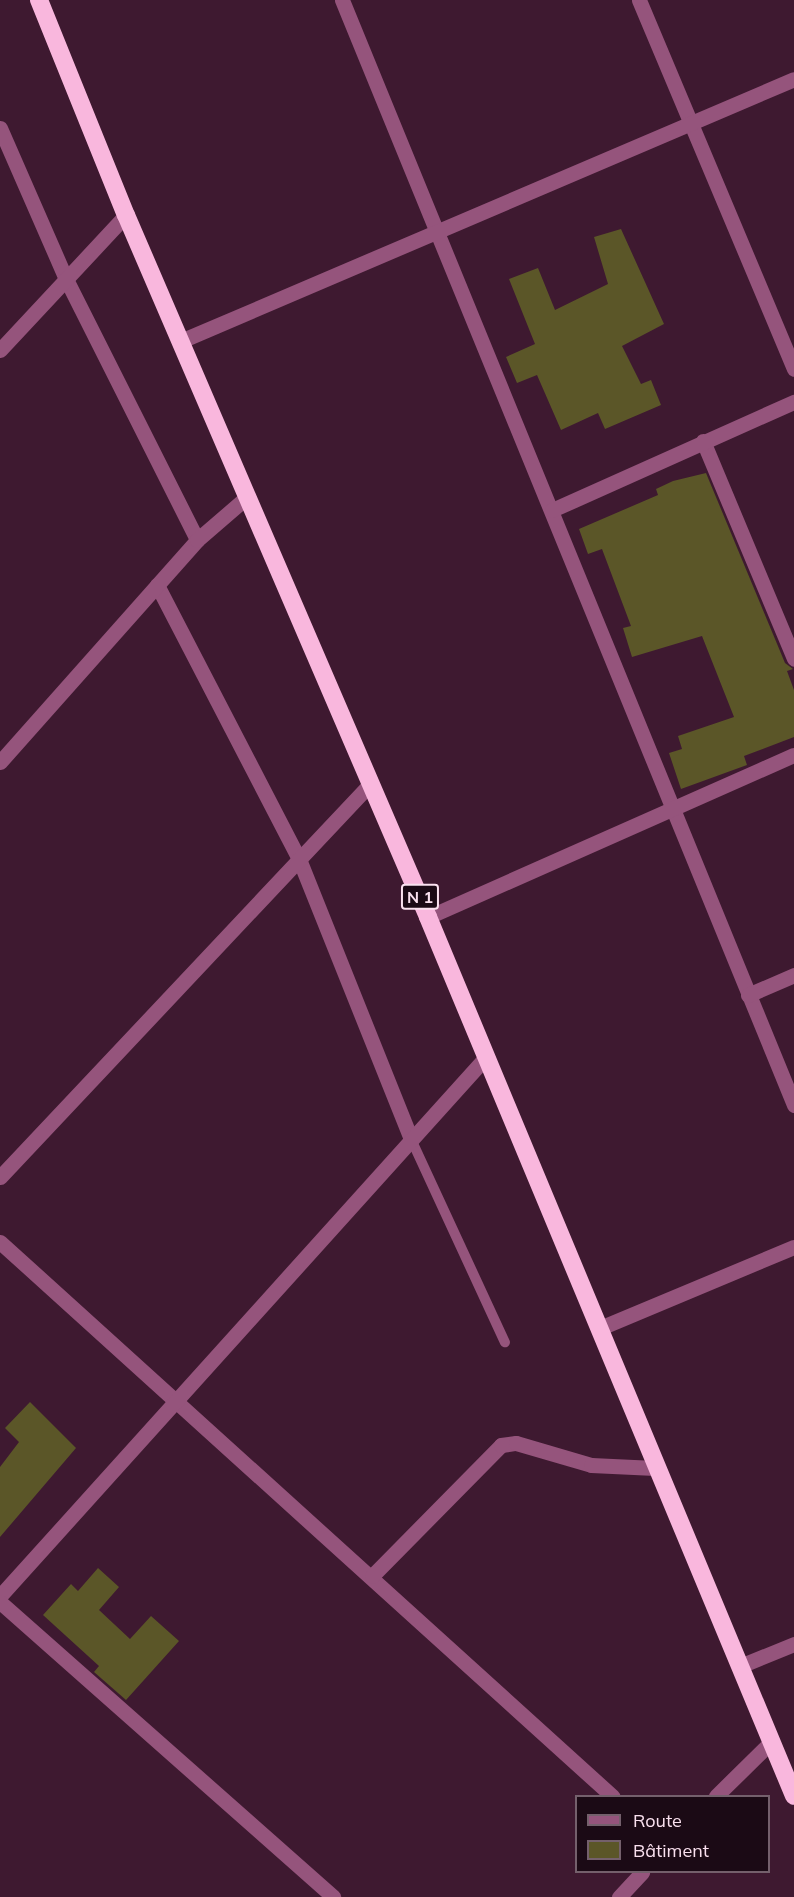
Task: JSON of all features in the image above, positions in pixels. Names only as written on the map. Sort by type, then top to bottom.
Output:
[{"type":"highway","name":"N 1","points":[[39,0],[126,215],[183,340],[428,916],[600,1328],[655,1468],[794,1796]]},
{"type":"street","points":[[342,0],[552,510],[671,810],[794,1105]]},
{"type":"street","points":[[639,0],[688,124],[794,369]]},
{"type":"street","points":[[183,340],[794,79]]},
{"type":"street","points":[[0,128],[66,279],[197,540]]},
{"type":"street","points":[[0,350],[126,215]]},
{"type":"street","points":[[552,510],[794,402]]},
{"type":"street","points":[[703,441],[794,659]]},
{"type":"street","points":[[0,762],[197,540],[248,496]]},
{"type":"street","points":[[157,585],[299,859],[411,1139]]},
{"type":"street","points":[[428,916],[794,755]]},
{"type":"street","points":[[0,1178],[370,783]]},
{"type":"street","points":[[748,995],[794,975]]},
{"type":"street","points":[[0,1596],[175,1398],[486,1057]]},
{"type":"street","points":[[0,1242],[372,1576],[610,1795]]},
{"type":"street","points":[[600,1328],[794,1247]]},
{"type":"street","points":[[372,1576],[501,1445],[516,1443],[591,1465],[655,1468]]},
{"type":"street","points":[[0,1602],[333,1897]]},
{"type":"street","points":[[740,1666],[794,1644]]},
{"type":"street","points":[[718,1795],[771,1742]]},
{"type":"street","points":[[619,1897],[641,1873]]},
{"type":"lane","points":[[411,1139],[505,1342]]},
{"type":"building","points":[[621,229],[664,324],[622,346],[641,384],[651,380],[661,405],[605,429],[598,413],[561,430],[537,375],[517,383],[506,357],[535,344],[509,279],[538,268],[555,310],[608,284],[594,237]]},
{"type":"building","points":[[706,473],[785,663],[793,669],[787,671],[794,690],[794,737],[744,756],[747,765],[681,789],[669,753],[682,749],[678,736],[734,717],[702,636],[632,657],[623,628],[631,626],[602,549],[588,554],[579,529],[658,495],[656,489],[673,481]]},
{"type":"building","points":[[30,1402],[76,1448],[0,1537],[0,1467],[19,1442],[5,1428]]},
{"type":"building","points":[[98,1568],[119,1587],[99,1610],[130,1639],[151,1616],[179,1641],[126,1700],[94,1672],[99,1666],[43,1615],[71,1584],[78,1591]]}]
